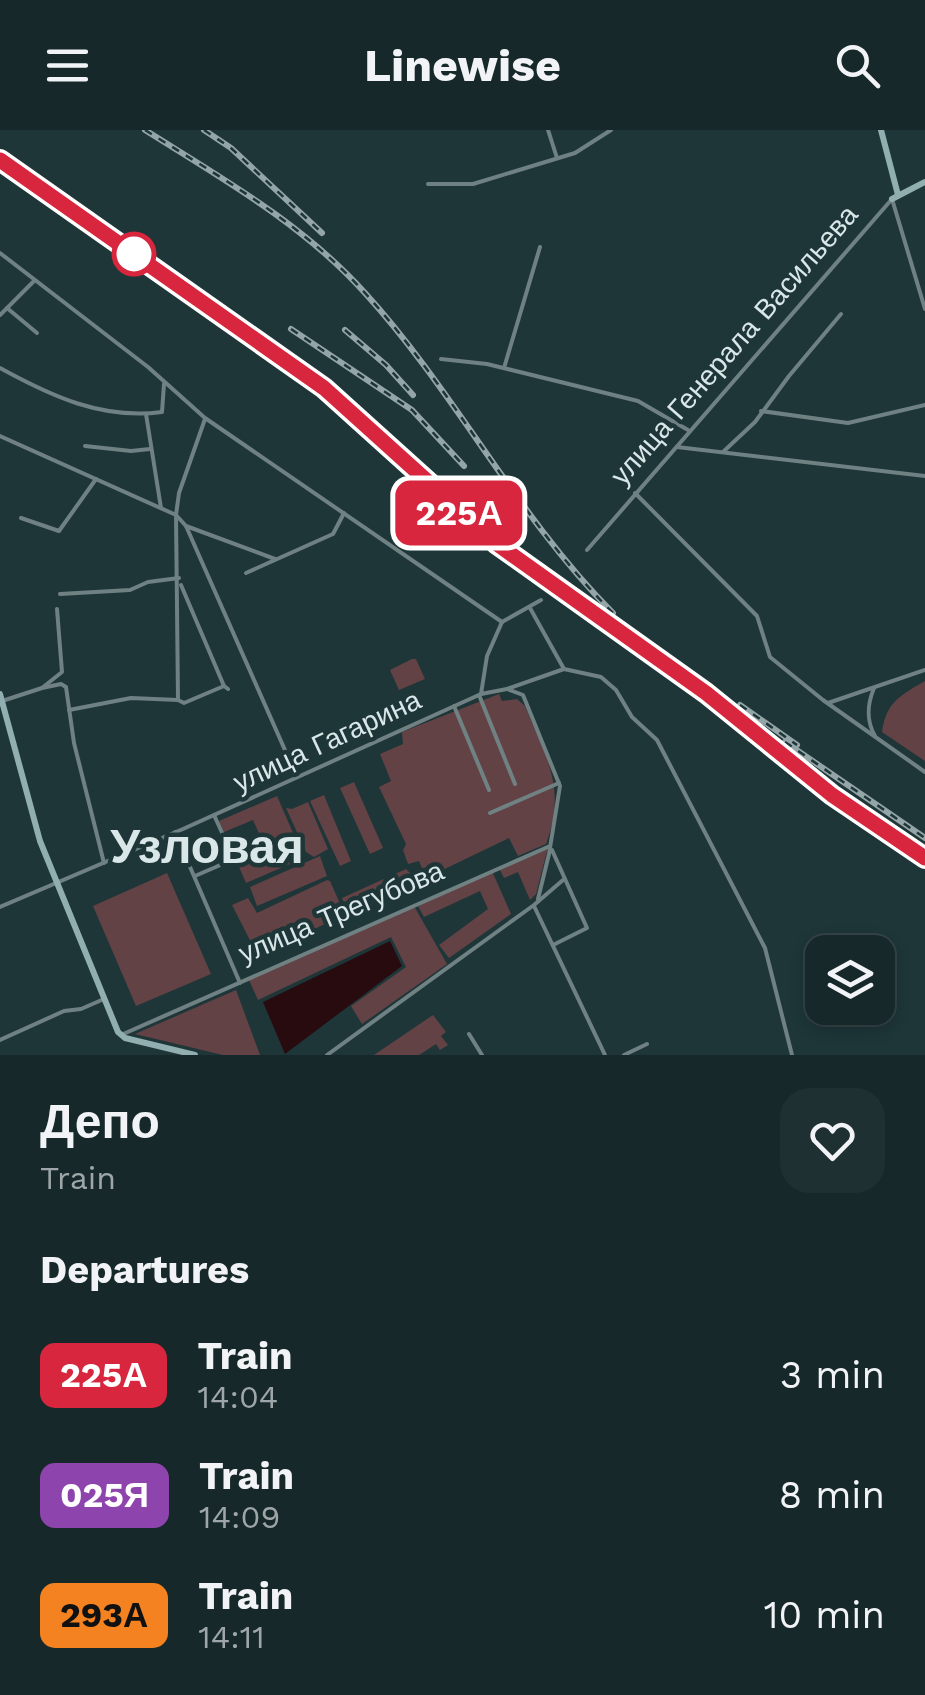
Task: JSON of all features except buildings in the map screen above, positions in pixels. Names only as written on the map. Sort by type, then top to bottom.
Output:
[{"type":"main road","points":[[881,130],[895,197]]},
{"type":"main road","name":"улица Генерала Васильева","points":[[895,197],[925,182]]},
{"type":"main road","points":[[1,698],[55,884],[121,1035],[194,1055]]},
{"type":"street","points":[[548,130],[557,158]]},
{"type":"street","points":[[428,184],[473,184],[575,152],[611,130]]},
{"type":"street","points":[[895,197],[925,309]]},
{"type":"street","name":"улица Генерала Васильева","points":[[586,550],[895,197]]},
{"type":"street","points":[[504,368],[540,247]]},
{"type":"street","points":[[0,253],[148,367],[205,418],[502,622]]},
{"type":"street","points":[[0,315],[34,281]]},
{"type":"street","points":[[7,308],[37,332]]},
{"type":"street","points":[[723,452],[755,422],[841,314]]},
{"type":"street","points":[[440,359],[504,368],[638,401],[690,431]]},
{"type":"street","points":[[0,368],[76,405],[146,414],[162,412],[164,384]]},
{"type":"street","points":[[761,410],[848,423],[925,405]]},
{"type":"street","points":[[146,414],[161,508]]},
{"type":"street","points":[[178,700],[176,515],[179,493],[205,418]]},
{"type":"street","points":[[0,436],[176,515],[186,526],[296,776]]},
{"type":"street","points":[[85,446],[151,449]]},
{"type":"street","points":[[676,447],[925,476]]},
{"type":"street","points":[[21,518],[59,531],[96,479]]},
{"type":"street","points":[[635,494],[757,616],[770,656],[925,772]]},
{"type":"street","points":[[246,572],[333,534],[344,513]]},
{"type":"street","points":[[186,526],[276,559]]},
{"type":"street","points":[[60,594],[130,590],[148,582],[178,579]]},
{"type":"street","points":[[69,710],[132,698],[188,702],[226,687],[178,579]]},
{"type":"street","points":[[515,784],[480,694],[487,656],[502,622],[541,600]]},
{"type":"street","points":[[530,608],[564,669],[601,677],[616,690],[632,717],[657,740],[765,948],[792,1055]]},
{"type":"street","points":[[42,688],[62,672],[58,609]]},
{"type":"street","name":"улица Гагарина","points":[[0,907],[480,694],[508,690],[564,669]]},
{"type":"street","points":[[828,703],[925,670]]},
{"type":"street","points":[[1,698],[61,684],[66,688],[104,863]]},
{"type":"street","points":[[874,688],[868,701],[869,722],[876,739]]},
{"type":"street","points":[[508,690],[523,695],[559,783],[540,895],[534,905]]},
{"type":"street","points":[[454,706],[489,790]]},
{"type":"street","points":[[490,813],[559,783]]},
{"type":"street","points":[[194,876],[234,859],[214,815]]},
{"type":"street","name":"улица Трегубова","points":[[175,832],[240,983],[550,846]]},
{"type":"street","points":[[550,846],[587,930],[553,945]]},
{"type":"street","points":[[327,1055],[563,880]]},
{"type":"street","points":[[534,905],[605,1055]]},
{"type":"street","points":[[121,1035],[240,983]]},
{"type":"street","points":[[0,1040],[64,1011],[104,999]]},
{"type":"street","points":[[469,1034],[482,1055]]},
{"type":"street","points":[[624,1055],[647,1044]]},
{"type":"street","points":[[154,1055],[160,1046]]},
{"type":"shaded area","points":[[416,659],[425,679],[399,690],[390,670]]},
{"type":"shaded area","points":[[925,681],[925,761],[882,732],[891,706]]},
{"type":"shaded area","points":[[499,694],[502,701],[517,699],[525,706],[546,757],[555,806],[546,844],[518,856],[509,838],[426,878],[419,861],[408,864],[403,850],[406,844],[379,787],[391,781],[380,754],[403,744],[402,732]]},
{"type":"shaded area","points":[[354,782],[383,848],[370,854],[340,788]]},
{"type":"shaded area","points":[[324,795],[351,861],[340,866],[310,801]]},
{"type":"shaded area","points":[[277,796],[304,858],[246,883],[233,853],[262,840],[253,820],[224,832],[219,821]]},
{"type":"shaded area","points":[[308,802],[328,849],[314,857],[306,852],[286,808]]},
{"type":"shaded area","points":[[548,847],[536,894],[530,900],[518,872],[504,878],[499,868]]},
{"type":"shaded area","points":[[320,856],[327,876],[257,906],[250,887]]},
{"type":"shaded area","points":[[406,869],[419,882],[349,914],[342,898]]},
{"type":"shaded area","points":[[492,871],[511,914],[449,958],[439,945],[488,909],[480,891],[424,917],[418,906]]},
{"type":"shaded area","points":[[167,873],[211,974],[136,1006],[93,906]]},
{"type":"shaded area","points":[[327,880],[345,915],[256,952],[232,905],[248,898],[257,913]]},
{"type":"shaded area","points":[[414,906],[447,964],[362,1024],[351,1006],[406,967],[391,937],[258,1000],[249,980]]},
{"type":"shaded area","points":[[390,941],[402,966],[285,1054],[263,1002]]},
{"type":"shaded area","points":[[236,990],[260,1055],[223,1055],[135,1034]]},
{"type":"shaded area","points":[[433,1015],[446,1032],[441,1036],[448,1045],[440,1050],[436,1044],[419,1055],[374,1055]]},
{"type":"railway","points":[[145,130],[289,224],[341,268],[398,332],[547,537],[613,613]]},
{"type":"railway","points":[[204,130],[231,148],[322,233]]},
{"type":"railway","points":[[0,160],[323,388],[497,544],[706,693],[832,795],[925,858]]},
{"type":"railway","points":[[291,329],[412,410],[464,466]]},
{"type":"railway","points":[[345,330],[386,365],[413,395]]},
{"type":"railway","points":[[740,705],[797,745]]},
{"type":"railway","points":[[785,742],[925,838]]},
{"type":"train","name":"225А","points":[[0,160],[324,388],[497,544],[706,693],[832,795],[925,858]]},
{"type":"district","name":"Узловая","points":[[207,846]]}]
